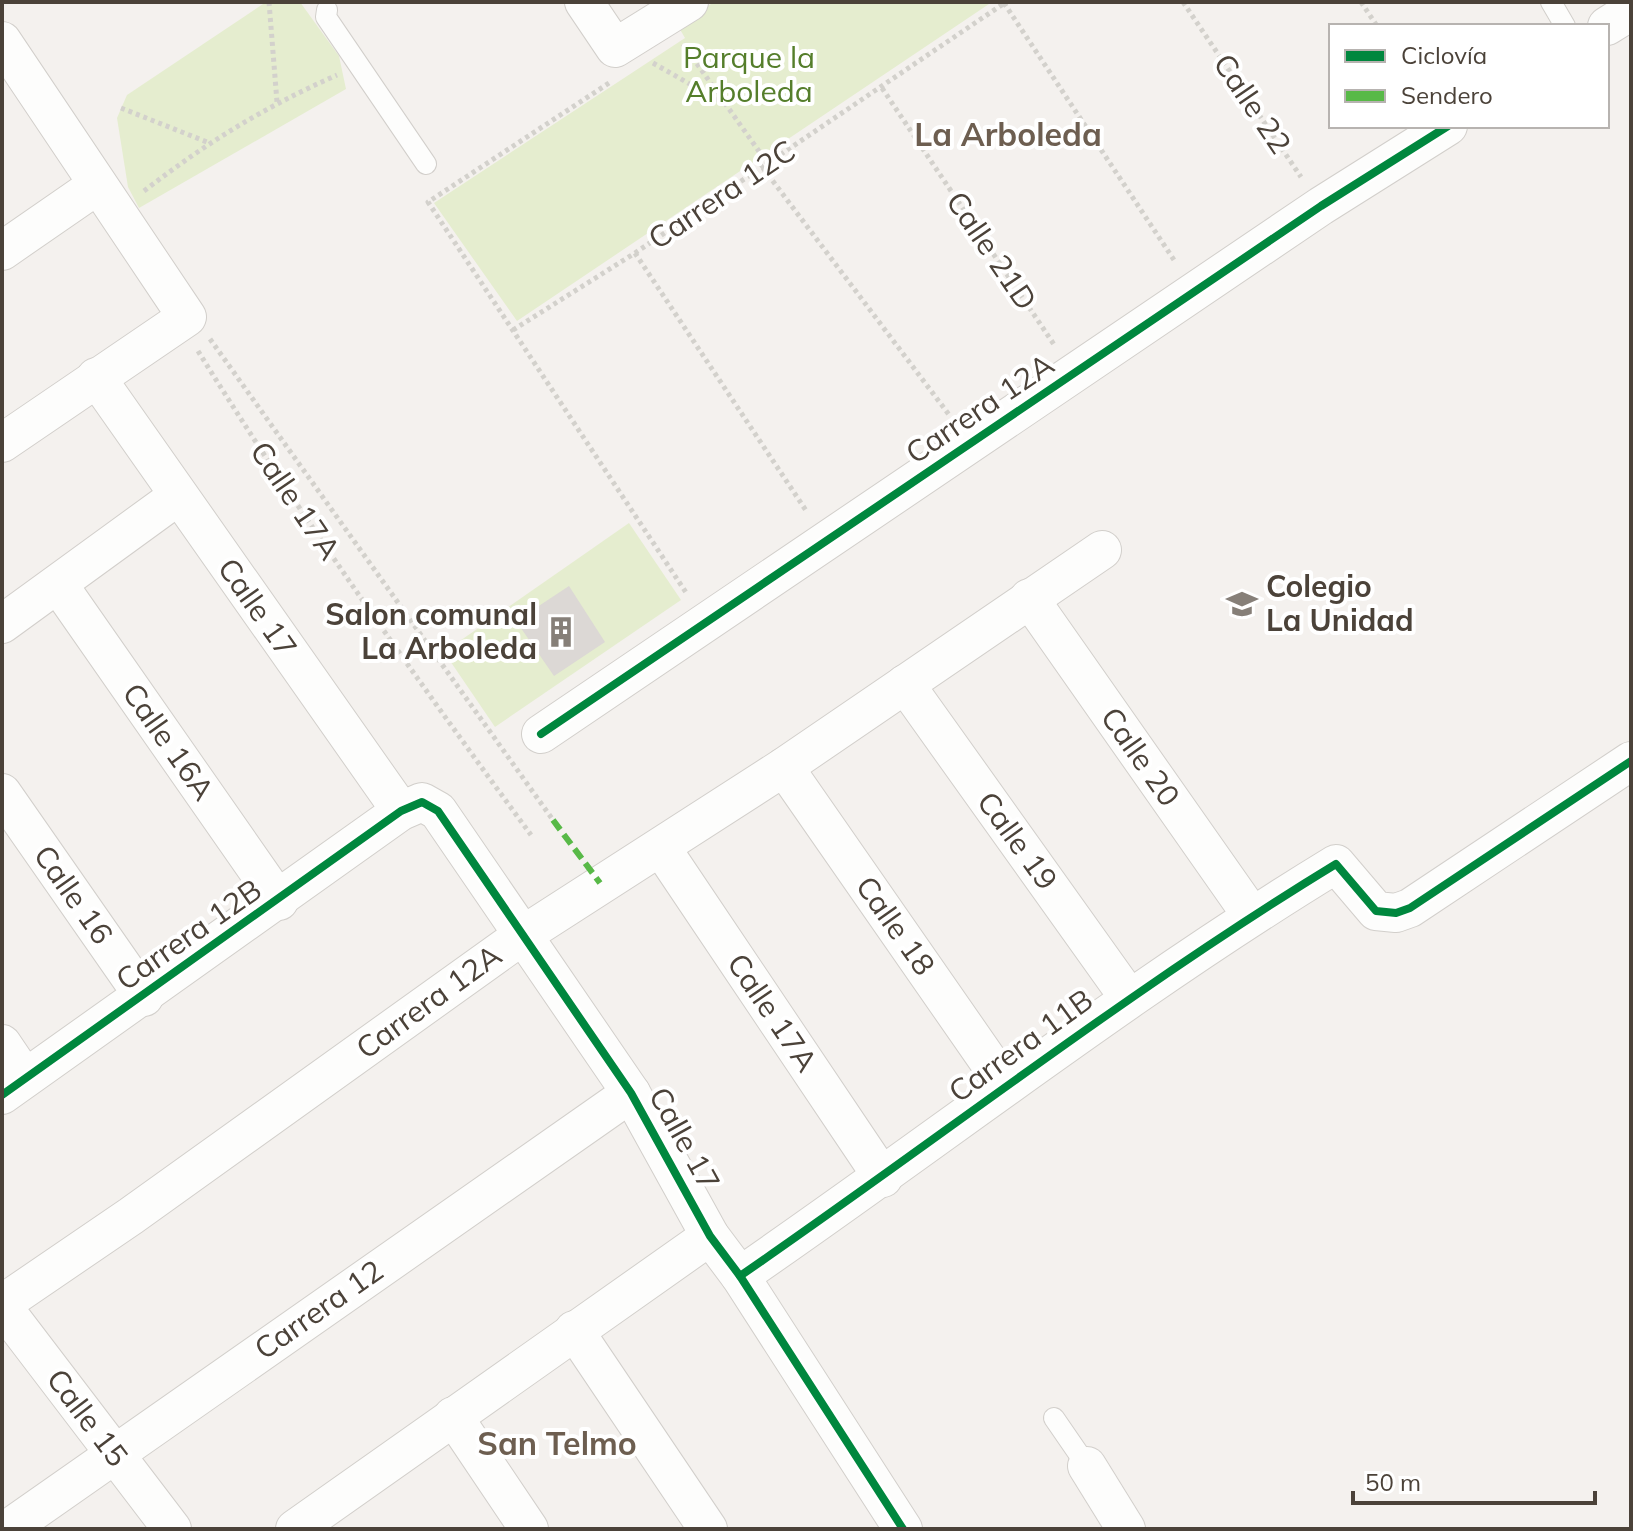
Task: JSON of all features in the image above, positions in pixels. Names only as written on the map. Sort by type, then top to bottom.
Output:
[{"type":"street","points":[[584,2],[619,56],[677,10]]},
{"type":"street","points":[[1609,25],[1631,11]]},
{"type":"street","points":[[2,41],[120,220],[196,311],[2,443]]},
{"type":"street","name":"Carrera 12A","points":[[541,734],[1321,206],[1445,128]]},
{"type":"street","points":[[5,242],[96,186]]},
{"type":"street","name":"Calle 17","points":[[96,377],[401,811],[422,802],[438,811],[631,1093],[710,1236],[740,1276],[892,1525]]},
{"type":"street","points":[[2,624],[178,496]]},
{"type":"street","name":"Carrera 12A","points":[[2,1305],[523,935],[600,883],[662,849],[1102,550]]},
{"type":"street","name":"Calle 16A","points":[[58,584],[279,901]]},
{"type":"street","name":"Calle 20","points":[[1029,598],[1252,916]]},
{"type":"street","name":"Calle 19","points":[[905,684],[1129,998]]},
{"type":"street","name":"Carrera 11B","points":[[740,1276],[883,1178],[1005,1085],[1129,998],[1336,864],[1376,911],[1396,913],[1410,908],[1631,761]]},
{"type":"street","name":"Calle 18","points":[[784,767],[1005,1085]]},
{"type":"street","name":"Calle 16","points":[[2,793],[144,997]]},
{"type":"street","name":"Carrera 12B","points":[[14,1086],[144,997],[401,811]]},
{"type":"street","name":"Calle 17A","points":[[662,849],[883,1178]]},
{"type":"street","points":[[2,1044],[14,1086]]},
{"type":"street","name":"Carrera 12","points":[[8,1529],[631,1093]]},
{"type":"street","points":[[295,1529],[335,1517],[453,1416],[710,1236]]},
{"type":"street","name":"Calle 15","points":[[2,1305],[172,1529]]},
{"type":"street","points":[[574,1330],[708,1529]]},
{"type":"street","points":[[453,1416],[529,1529]]},
{"type":"street","points":[[1087,1466],[1126,1529]]},
{"type":"lane","points":[[1551,2],[1564,24]]},
{"type":"lane","points":[[327,10],[326,17],[426,164]]},
{"type":"lane","points":[[1054,1418],[1087,1466]]},
{"type":"path","points":[[269,2],[277,102]]},
{"type":"path","points":[[1361,2],[1376,24]]},
{"type":"path","points":[[1005,3],[1196,293]]},
{"type":"path","points":[[677,10],[722,103],[972,445]]},
{"type":"path","points":[[705,621],[428,202],[619,56],[722,103]]},
{"type":"path","points":[[120,220],[134,199],[207,142],[277,102],[360,65]]},
{"type":"path","points":[[121,108],[207,142]]},
{"type":"path","points":[[635,253],[826,541]]},
{"type":"green space","points":[[266,2],[300,2],[339,56],[346,89],[139,208],[128,187],[117,118],[127,95]]},
{"type":"green space","name":"Parque la Arboleda","points":[[714,2],[992,2],[517,321],[434,203],[685,38],[678,26]]},
{"type":"green space","points":[[629,523],[681,600],[495,727],[444,652]]},
{"type":"building","name":"Salon comunal La Arboleda","points":[[569,586],[605,642],[554,676],[516,621]]},
{"type":"marked path","points":[[553,820],[600,883]]},
{"type":"cycle path","points":[[541,734],[1321,206],[1445,128]]},
{"type":"cycle path","points":[[740,1276],[1184,962],[1336,864],[1376,911],[1396,913],[1410,908],[1631,761]]},
{"type":"cycle path","points":[[2,1095],[401,811],[422,802],[438,811],[631,1093],[710,1236],[740,1276],[903,1529]]},
{"type":"place","name":"Colegio La Unidad","points":[[1242,604]]},
{"type":"place","name":"Salon comunal La Arboleda","points":[[561,632]]},
{"type":"district","name":"La Arboleda","points":[[1008,135]]},
{"type":"district","name":"San Telmo","points":[[557,1444]]}]
